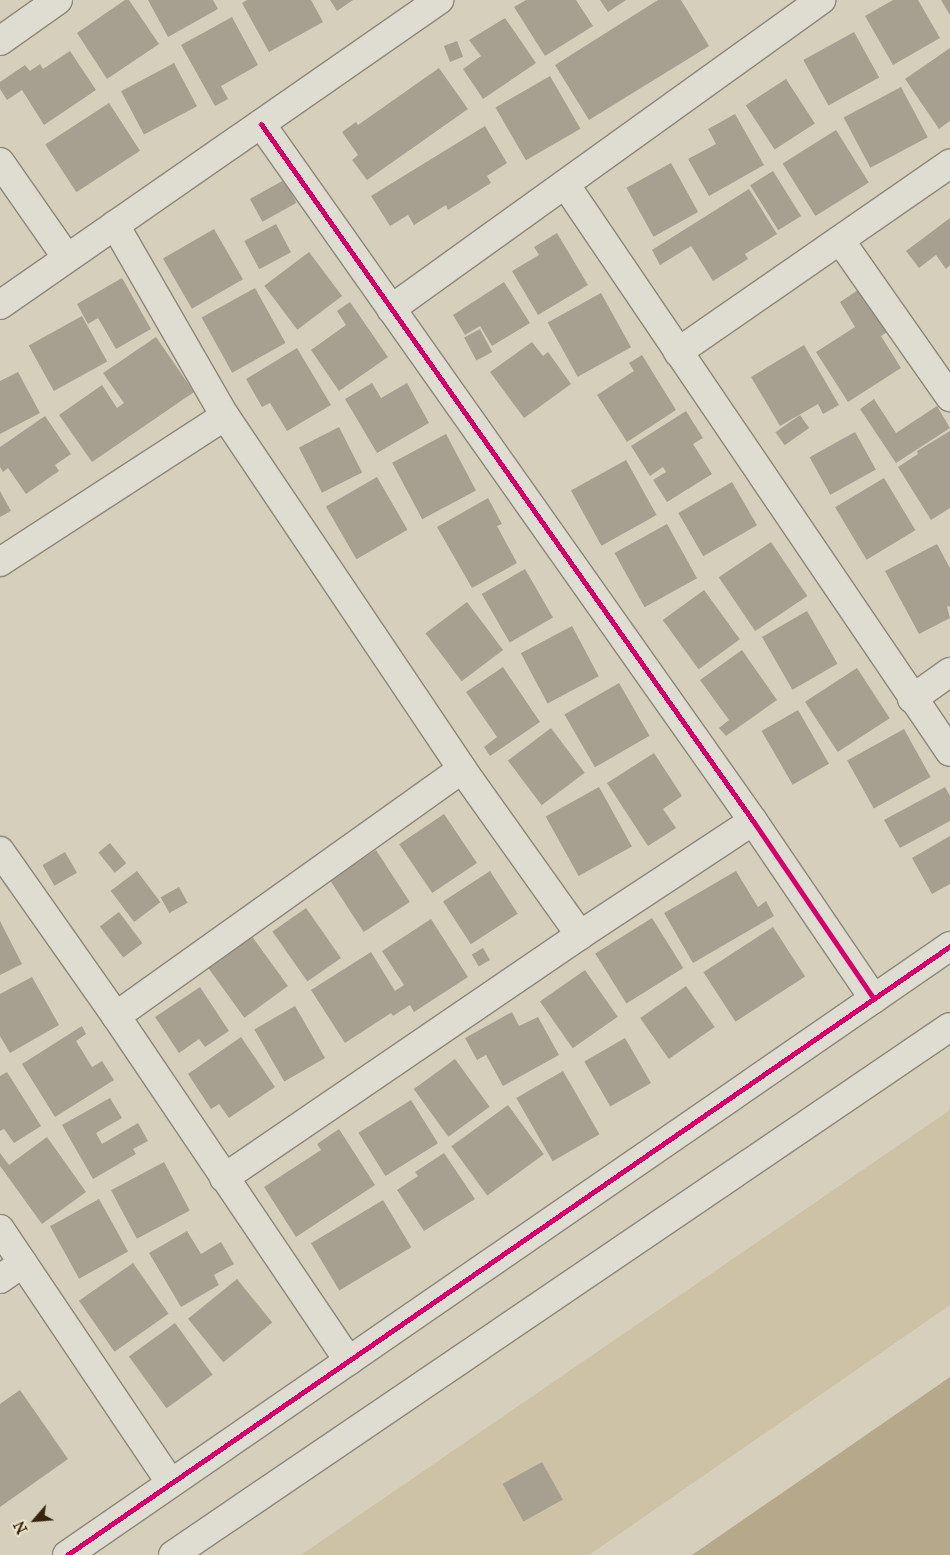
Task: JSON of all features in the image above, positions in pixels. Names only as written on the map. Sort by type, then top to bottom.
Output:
[{"type":"street","points":[[0,41],[58,0]]},
{"type":"street","points":[[0,305],[438,0]]},
{"type":"street","points":[[391,309],[821,0]]},
{"type":"street","points":[[261,124],[753,821],[874,999]]},
{"type":"street","points":[[0,162],[67,258]]},
{"type":"street","points":[[678,352],[950,164]]},
{"type":"street","points":[[565,184],[912,699],[950,752]]},
{"type":"street","points":[[115,225],[225,416],[462,770],[580,935]]},
{"type":"street","points":[[840,240],[950,398]]},
{"type":"street","points":[[0,562],[225,416]]},
{"type":"street","points":[[912,699],[950,672]]},
{"type":"street","points":[[116,1016],[462,770]]},
{"type":"street","points":[[224,1178],[580,935],[753,821]]},
{"type":"street","points":[[0,851],[116,1016],[348,1361]]},
{"type":"street","points":[[67,1555],[950,946]]},
{"type":"street","points":[[173,1555],[950,1027]]},
{"type":"street","points":[[0,1229],[171,1483]]},
{"type":"street","points":[[0,1279],[23,1263]]},
{"type":"shaded area","points":[[950,1110],[950,1305],[589,1555],[301,1555]]},
{"type":"shaded area","points":[[950,1377],[950,1555],[692,1555]]},
{"type":"building","points":[[125,0],[129,0],[159,44],[107,79],[77,33]]},
{"type":"building","points":[[148,0],[213,0],[218,9],[168,37]]},
{"type":"building","points":[[247,0],[311,0],[323,22],[269,52],[242,3]]},
{"type":"building","points":[[330,0],[353,0],[337,11]]},
{"type":"building","points":[[526,0],[576,0],[593,26],[545,56],[514,7]]},
{"type":"building","points":[[600,0],[626,0],[608,12]]},
{"type":"building","points":[[658,0],[681,0],[709,46],[589,120],[555,65]]},
{"type":"building","points":[[893,0],[918,0],[940,38],[893,65],[865,16]]},
{"type":"building","points":[[941,0],[950,0],[950,15]]},
{"type":"building","points":[[232,17],[258,65],[221,86],[228,99],[215,106],[181,45]]},
{"type":"building","points":[[505,18],[536,63],[483,99],[463,69],[481,56],[469,40]]},
{"type":"building","points":[[854,32],[879,77],[828,106],[803,60]]},
{"type":"building","points":[[457,41],[463,57],[450,62],[444,46]]},
{"type":"building","points":[[950,48],[950,121],[939,129],[905,79]]},
{"type":"building","points":[[70,51],[96,90],[44,125],[22,90],[7,100],[0,89],[0,82],[25,65],[30,71],[40,64],[43,69]]},
{"type":"building","points":[[174,63],[197,106],[144,134],[121,91]]},
{"type":"building","points":[[439,68],[468,109],[367,180],[352,160],[358,155],[342,132],[356,122],[358,125]]},
{"type":"building","points":[[550,76],[580,129],[526,160],[495,108]]},
{"type":"building","points":[[786,79],[815,123],[775,150],[746,105]]},
{"type":"building","points":[[901,87],[928,137],[870,168],[844,118]]},
{"type":"building","points":[[109,103],[140,151],[76,192],[45,144]]},
{"type":"building","points":[[735,114],[764,165],[709,196],[688,159],[716,144],[708,129]]},
{"type":"building","points":[[485,126],[507,163],[487,176],[491,183],[448,210],[446,205],[414,225],[408,215],[390,226],[371,196]]},
{"type":"building","points":[[836,130],[869,183],[815,216],[783,163]]},
{"type":"building","points":[[671,163],[698,212],[654,237],[626,188]]},
{"type":"building","points":[[773,171],[801,216],[778,230],[750,185]]},
{"type":"building","points":[[284,180],[297,203],[262,222],[250,199]]},
{"type":"building","points":[[749,189],[777,234],[745,254],[748,259],[713,281],[691,246],[660,265],[652,250]]},
{"type":"building","points":[[950,218],[950,265],[946,269],[936,255],[919,268],[906,251]]},
{"type":"building","points":[[276,224],[291,252],[259,269],[244,241]]},
{"type":"building","points":[[214,229],[243,279],[192,309],[163,258]]},
{"type":"building","points":[[557,233],[588,285],[538,315],[512,271],[539,255],[534,247]]},
{"type":"building","points":[[309,252],[342,296],[297,330],[264,286]]},
{"type":"building","points":[[122,278],[151,329],[116,349],[98,318],[88,324],[77,304]]},
{"type":"building","points":[[504,282],[530,323],[492,346],[480,326],[465,335],[453,315]]},
{"type":"building","points":[[255,288],[286,343],[232,373],[202,318]]},
{"type":"building","points":[[861,288],[889,331],[881,336],[901,368],[848,402],[816,352],[855,327],[840,302]]},
{"type":"building","points":[[601,293],[631,347],[578,377],[548,323]]},
{"type":"building","points":[[350,302],[388,357],[339,391],[311,350],[346,325],[337,311]]},
{"type":"building","points":[[82,316],[107,361],[54,391],[29,346]]},
{"type":"building","points":[[480,329],[492,352],[476,360],[464,337]]},
{"type":"building","points":[[156,337],[194,392],[92,462],[59,415],[102,385],[117,408],[124,403],[103,373]]},
{"type":"building","points":[[532,342],[543,356],[548,352],[571,384],[524,418],[490,372]]},
{"type":"building","points":[[804,345],[839,405],[823,414],[818,404],[780,426],[751,377]]},
{"type":"building","points":[[297,348],[331,405],[287,431],[270,403],[262,407],[246,379]]},
{"type":"building","points":[[642,355],[676,410],[627,442],[597,395],[634,371],[629,363]]},
{"type":"building","points":[[18,372],[40,413],[0,434],[0,381]]},
{"type":"building","points":[[372,383],[381,398],[407,383],[429,423],[377,453],[345,399]]},
{"type":"building","points":[[874,399],[896,433],[937,406],[950,428],[896,463],[860,409]]},
{"type":"building","points":[[686,411],[703,438],[693,444],[712,474],[667,502],[653,480],[666,472],[663,467],[650,476],[631,446]]},
{"type":"building","points":[[800,415],[809,428],[785,445],[775,432]]},
{"type":"building","points":[[45,416],[71,454],[55,465],[59,471],[26,494],[8,468],[3,472],[0,467],[0,447]]},
{"type":"building","points":[[339,427],[362,472],[322,493],[299,447]]},
{"type":"building","points":[[950,431],[950,508],[931,520],[898,467],[918,454],[917,451]]},
{"type":"building","points":[[855,432],[876,470],[830,495],[810,457]]},
{"type":"building","points":[[446,434],[476,491],[422,519],[392,463]]},
{"type":"building","points":[[626,460],[657,515],[601,546],[571,491]]},
{"type":"building","points":[[377,477],[408,530],[356,559],[326,506]]},
{"type":"building","points":[[884,478],[915,530],[867,560],[835,507]]},
{"type":"building","points":[[732,482],[757,525],[703,556],[678,513]]},
{"type":"building","points":[[0,491],[11,511],[0,517]]},
{"type":"building","points":[[488,498],[502,524],[497,526],[517,563],[472,588],[437,527]]},
{"type":"building","points":[[667,524],[697,578],[645,607],[615,553]]},
{"type":"building","points":[[771,542],[807,596],[755,631],[719,577]]},
{"type":"building","points":[[937,544],[950,568],[950,606],[947,607],[950,618],[919,634],[885,571]]},
{"type":"building","points":[[525,569],[553,617],[510,642],[482,594]]},
{"type":"building","points":[[704,590],[740,639],[699,669],[663,620]]},
{"type":"building","points":[[467,602],[503,650],[462,681],[425,633]]},
{"type":"building","points":[[807,611],[838,664],[792,690],[762,637]]},
{"type":"building","points":[[572,626],[599,676],[548,704],[521,653]]},
{"type":"building","points":[[742,650],[777,700],[726,736],[719,728],[729,720],[700,680]]},
{"type":"building","points":[[503,667],[540,722],[490,756],[484,747],[497,737],[466,692]]},
{"type":"building","points":[[857,668],[890,718],[838,752],[805,702]]},
{"type":"building","points":[[619,683],[650,736],[595,767],[564,714]]},
{"type":"building","points":[[798,710],[829,764],[793,785],[762,731]]},
{"type":"building","points":[[551,728],[585,773],[542,805],[508,760]]},
{"type":"building","points":[[904,729],[931,777],[874,809],[847,761]]},
{"type":"building","points":[[654,753],[682,796],[663,809],[676,828],[648,846],[607,783]]},
{"type":"building","points":[[599,787],[632,846],[579,876],[546,817]]},
{"type":"building","points":[[945,787],[950,796],[950,821],[900,848],[884,820]]},
{"type":"building","points":[[444,814],[477,863],[432,893],[399,844]]},
{"type":"building","points":[[950,836],[950,884],[932,894],[912,858]]},
{"type":"building","points":[[110,843],[126,863],[115,873],[98,852]]},
{"type":"building","points":[[376,850],[410,902],[364,932],[330,880]]},
{"type":"building","points":[[65,852],[77,873],[54,886],[42,865]]},
{"type":"building","points":[[137,871],[160,902],[134,922],[111,891]]},
{"type":"building","points":[[490,871],[518,914],[471,944],[443,901]]},
{"type":"building","points":[[736,871],[758,907],[766,901],[774,916],[693,963],[664,913]]},
{"type":"building","points":[[179,887],[188,903],[169,913],[161,897]]},
{"type":"building","points":[[306,908],[341,958],[307,981],[272,932]]},
{"type":"building","points":[[119,912],[142,943],[123,958],[100,926]]},
{"type":"building","points":[[652,918],[683,968],[626,1004],[595,954]]},
{"type":"building","points":[[431,919],[468,977],[414,1012],[410,1005],[393,1016],[391,1013],[345,1043],[311,990],[371,952],[395,991],[404,985],[382,951]]},
{"type":"building","points":[[0,921],[22,964],[0,975]]},
{"type":"building","points":[[773,927],[805,976],[736,1022],[703,972]]},
{"type":"building","points":[[251,935],[288,986],[244,1018],[207,967]]},
{"type":"building","points":[[483,948],[490,960],[479,967],[472,954]]},
{"type":"building","points":[[585,970],[618,1017],[573,1048],[540,1002]]},
{"type":"building","points":[[32,977],[59,1025],[10,1053],[0,1036],[0,994]]},
{"type":"building","points":[[686,986],[715,1027],[669,1059],[640,1018]]},
{"type":"building","points":[[200,987],[229,1031],[205,1047],[199,1039],[179,1053],[155,1017]]},
{"type":"building","points":[[295,1006],[325,1058],[284,1081],[254,1030]]},
{"type":"building","points":[[512,1012],[519,1026],[538,1017],[559,1055],[503,1086],[486,1055],[477,1060],[465,1038]]},
{"type":"building","points":[[82,1026],[86,1034],[76,1041],[92,1067],[102,1061],[114,1080],[55,1117],[22,1064]]},
{"type":"building","points":[[241,1037],[275,1087],[229,1118],[219,1104],[211,1109],[188,1074]]},
{"type":"building","points":[[625,1038],[651,1083],[610,1107],[584,1062]]},
{"type":"building","points":[[455,1059],[490,1107],[448,1137],[414,1089]]},
{"type":"building","points":[[563,1071],[600,1134],[553,1161],[516,1098]]},
{"type":"building","points":[[7,1072],[41,1126],[14,1143],[4,1129],[0,1131],[0,1076]]},
{"type":"building","points":[[110,1098],[122,1118],[96,1133],[102,1144],[138,1123],[148,1141],[133,1149],[136,1154],[93,1179],[62,1125]]},
{"type":"building","points":[[411,1100],[438,1143],[385,1176],[358,1133]]},
{"type":"building","points":[[508,1105],[544,1154],[487,1195],[451,1146]]},
{"type":"building","points":[[339,1129],[375,1185],[296,1237],[264,1187],[321,1150],[317,1144]]},
{"type":"building","points":[[47,1137],[86,1192],[42,1224],[0,1166],[0,1153],[9,1165]]},
{"type":"building","points":[[444,1153],[475,1199],[424,1231],[397,1190],[418,1176],[415,1172]]},
{"type":"building","points":[[164,1162],[190,1211],[137,1239],[111,1190]]},
{"type":"building","points":[[99,1199],[128,1251],[79,1279],[50,1226]]},
{"type":"building","points":[[383,1200],[411,1247],[339,1290],[311,1243]]},
{"type":"building","points":[[187,1231],[201,1254],[221,1242],[234,1264],[214,1275],[219,1285],[181,1307],[149,1253]]},
{"type":"building","points":[[133,1263],[169,1314],[114,1352],[79,1301]]},
{"type":"building","points":[[237,1279],[272,1323],[223,1362],[188,1319]]},
{"type":"building","points":[[175,1323],[213,1375],[167,1408],[129,1357]]},
{"type":"building","points":[[20,1390],[68,1459],[0,1507],[0,1404]]},
{"type":"building","points":[[542,1462],[563,1500],[523,1521],[503,1484]]},
{"type":"cycle path","points":[[261,124],[753,821],[874,999]]},
{"type":"cycle path","points":[[67,1555],[950,946]]}]
